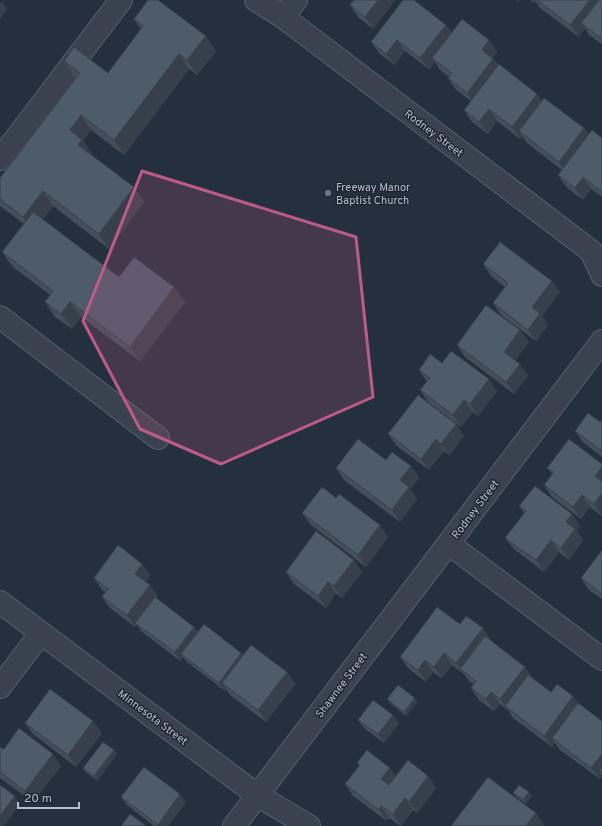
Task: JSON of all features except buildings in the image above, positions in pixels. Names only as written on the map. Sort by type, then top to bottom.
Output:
[{"type":"street","points":[[0,159],[121,0]]},
{"type":"street","name":"Rodney Street","points":[[256,0],[290,8],[591,251],[602,275]]},
{"type":"street","points":[[0,317],[158,438]]},
{"type":"street","name":"Rodney Street","points":[[602,341],[449,544],[602,659]]},
{"type":"street","name":"Shawnee Street","points":[[234,826],[449,544]]},
{"type":"street","name":"Minnesota Street","points":[[0,602],[257,795],[309,826]]},
{"type":"street","points":[[0,687],[41,633]]},
{"type":"highlighted area","points":[[142,171],[356,237],[373,397],[221,464],[140,429],[83,321]]},
{"type":"place","name":"Freeway Manor Baptist Church","points":[[328,193]]}]
